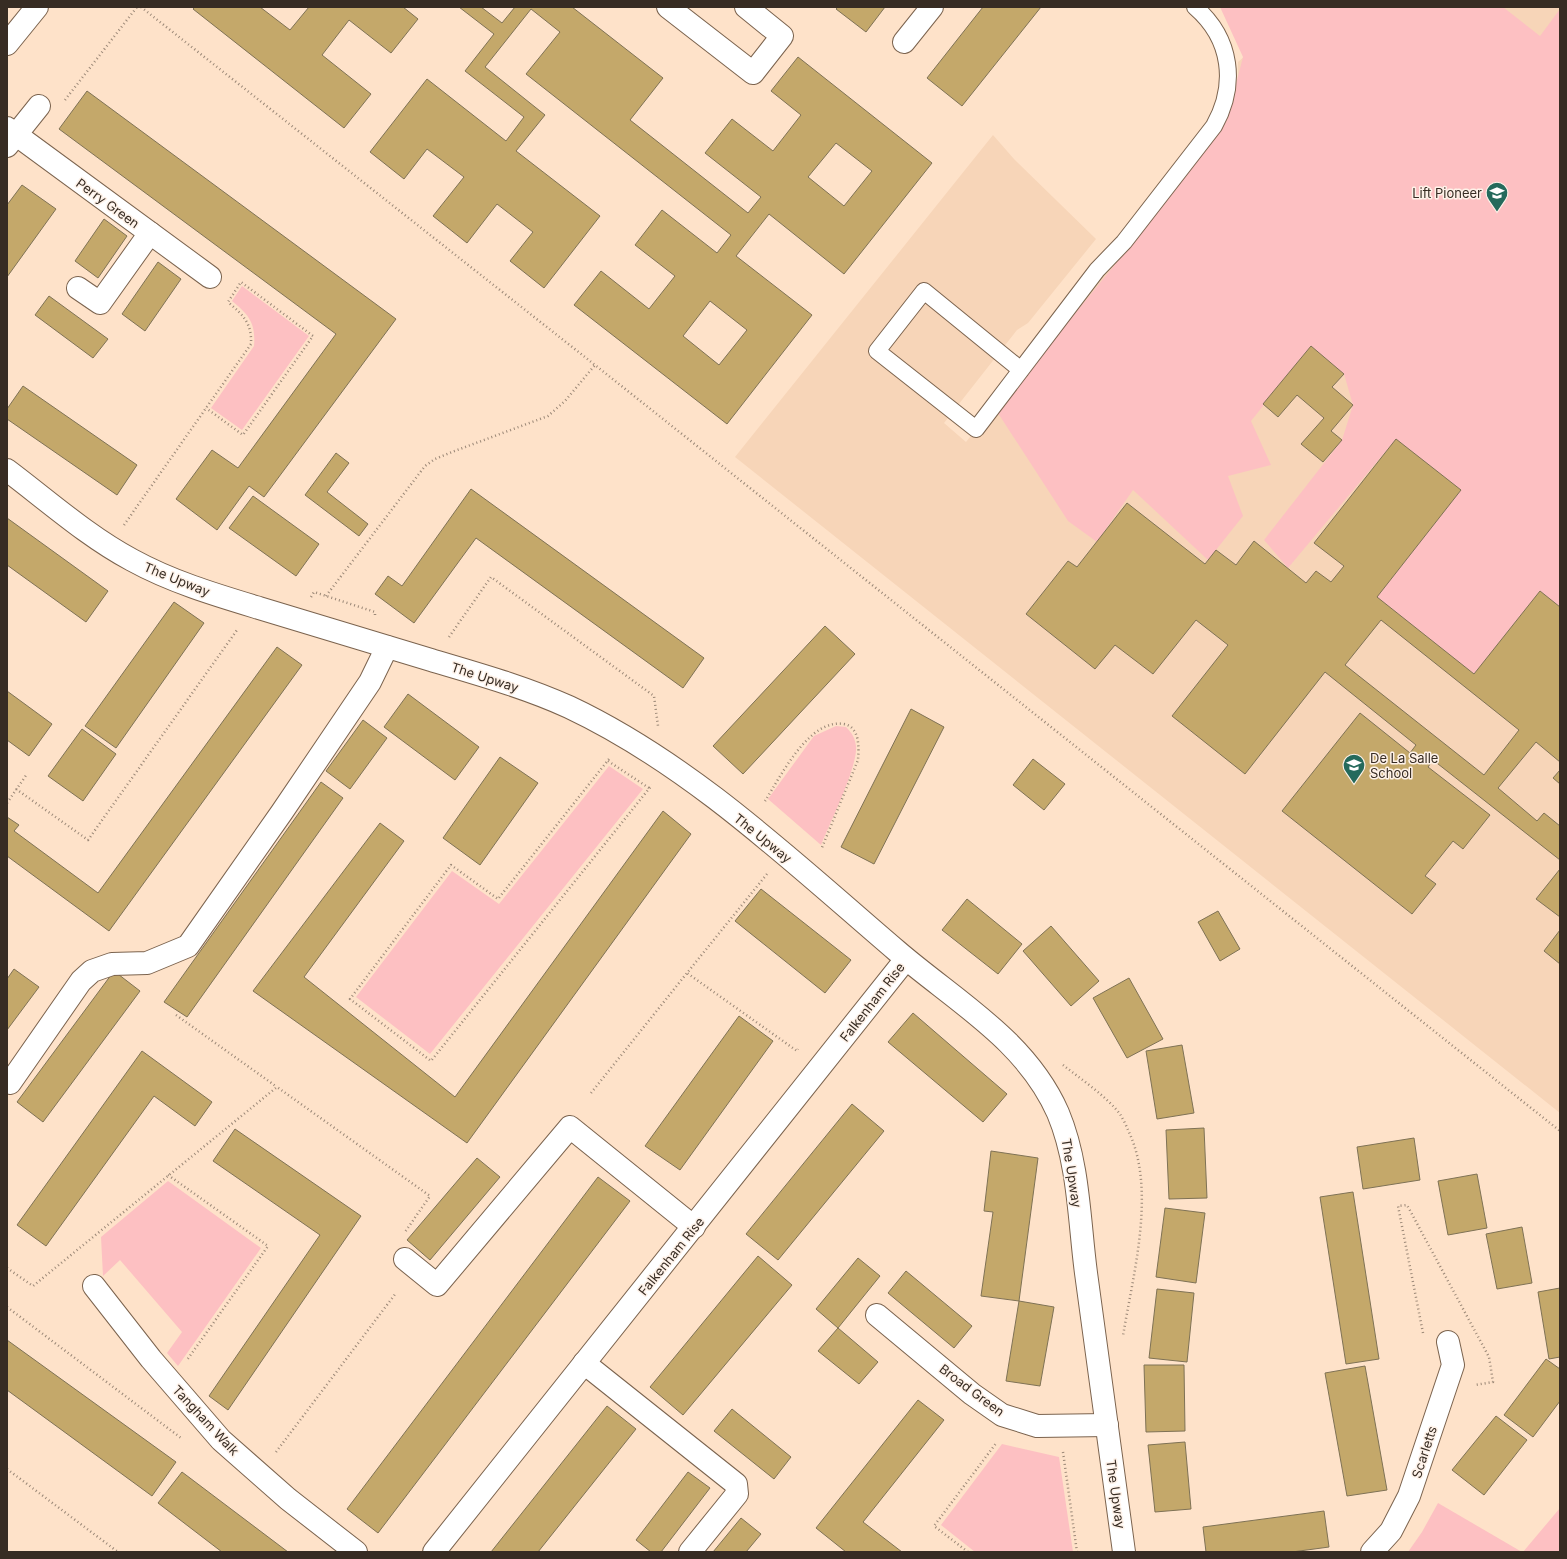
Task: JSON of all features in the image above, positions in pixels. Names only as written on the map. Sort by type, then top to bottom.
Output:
[{"type":"street","points":[[7,44],[37,7]]},
{"type":"street","points":[[668,7],[753,73],[782,36],[746,7]]},
{"type":"street","points":[[904,42],[932,7]]},
{"type":"street","points":[[10,136],[38,106]]},
{"type":"street","name":"Perry Green","points":[[10,136],[150,233],[210,277]]},
{"type":"street","points":[[78,288],[100,303],[150,233]]},
{"type":"street","name":"The Upway","points":[[7,470],[88,531],[128,558],[152,570],[208,592],[509,683],[567,706],[638,745],[691,781],[771,844],[906,959],[993,1027],[1024,1059],[1043,1085],[1056,1109],[1068,1137],[1074,1169],[1106,1425],[1124,1552]]},
{"type":"street","points":[[10,1083],[81,981],[92,971],[112,964],[147,963],[188,946],[282,812],[370,682],[387,647]]},
{"type":"street","name":"Falkenham Rise","points":[[434,1552],[906,959]]},
{"type":"street","points":[[405,1259],[437,1285],[570,1127],[694,1227]]},
{"type":"street","name":"Tangham Walk","points":[[94,1286],[151,1359],[221,1440],[288,1499],[356,1552]]},
{"type":"street","name":"Broad Green","points":[[877,1315],[972,1394],[1002,1415],[1037,1426],[1106,1425]]},
{"type":"street","name":"Scarletts","points":[[1372,1552],[1391,1531],[1409,1496],[1453,1365],[1448,1342]]},
{"type":"street","points":[[584,1363],[736,1484],[738,1494],[690,1552]]},
{"type":"lane","points":[[1021,370],[924,291],[876,352],[976,428],[1021,370],[1097,270],[1124,242],[1214,126],[1222,112],[1228,87],[1228,63],[1220,39],[1202,13],[1195,7]]},
{"type":"path","points":[[62,104],[137,7]]},
{"type":"path","points":[[141,7],[595,365],[1560,1131]]},
{"type":"path","points":[[206,408],[243,435],[313,336],[235,278]]},
{"type":"path","points":[[120,532],[251,344],[252,334],[249,323],[244,315],[228,302],[241,282]]},
{"type":"path","points":[[326,596],[425,466],[435,459],[452,452],[548,416],[565,401],[595,365]]},
{"type":"path","points":[[446,642],[491,578],[654,696],[658,730]]},
{"type":"path","points":[[311,598],[314,592],[375,612],[376,617]]},
{"type":"path","points":[[16,789],[88,840],[240,626]]},
{"type":"path","points":[[760,804],[765,801],[802,745],[813,734],[824,727],[836,723],[848,725],[856,733],[859,744],[858,760],[819,856]]},
{"type":"path","points":[[611,755],[608,761],[498,899],[451,865],[350,999],[431,1061],[649,788],[654,784]]},
{"type":"path","points":[[608,761],[649,788]]},
{"type":"path","points":[[7,802],[27,774]]},
{"type":"path","points":[[765,801],[771,806]]},
{"type":"path","points":[[591,1093],[768,873]]},
{"type":"path","points":[[688,973],[797,1051],[802,1045]]},
{"type":"path","points":[[176,1015],[430,1196],[404,1232]]},
{"type":"path","points":[[1060,1062],[1097,1092],[1120,1114],[1133,1139],[1140,1168],[1143,1196],[1142,1220],[1123,1337]]},
{"type":"path","points":[[7,1268],[33,1286],[277,1087]]},
{"type":"path","points":[[168,1176],[268,1246],[184,1365]]},
{"type":"path","points":[[273,1456],[396,1293]]},
{"type":"path","points":[[7,1307],[187,1442]]},
{"type":"path","points":[[968,1552],[934,1526],[999,1440]]},
{"type":"path","points":[[1064,1447],[1064,1462],[1077,1552]]},
{"type":"path","points":[[7,1469],[118,1552]]},
{"type":"shaded area","points":[[1220,7],[1503,7],[1540,36],[1560,9],[1560,607],[1540,591],[1474,674],[1377,597],[1461,490],[1396,439],[1288,568],[1264,540],[1342,440],[1353,405],[1344,374],[1311,347],[1251,421],[1271,465],[1228,476],[1243,516],[1208,560],[1133,490],[1097,542],[1068,521],[996,410],[1126,251],[1227,118],[1243,57]]},
{"type":"shaded area","name":"De La Salle School","points":[[1238,7],[1560,7],[1560,1113],[735,457],[993,135],[1014,159],[1096,239],[1028,323],[1017,330],[944,423],[966,442],[1106,266],[1117,257],[1122,257],[1219,133],[1230,113],[1238,86],[1238,62],[1265,39]]},
{"type":"shaded area","points":[[242,286],[309,336],[242,430],[211,408],[254,346],[254,331],[250,320],[247,315],[232,301]]},
{"type":"shaded area","points":[[836,726],[846,727],[852,734],[856,743],[855,755],[853,767],[821,845],[768,799],[814,736]]},
{"type":"shaded area","points":[[609,766],[643,789],[430,1054],[356,997],[452,871],[499,904]]},
{"type":"shaded area","points":[[168,1181],[261,1248],[178,1366],[167,1353],[182,1332],[120,1260],[103,1276],[101,1237]]},
{"type":"shaded area","points":[[1002,1444],[1059,1457],[1073,1552],[975,1552],[941,1525]]},
{"type":"shaded area","points":[[1438,1503],[1522,1552],[1408,1552],[1422,1532]]},
{"type":"shaded area","points":[[1560,1508],[1560,1552],[1523,1552]]},
{"type":"building","points":[[195,7],[260,7],[290,30],[309,7],[403,7],[418,19],[391,53],[349,20],[322,55],[371,94],[344,128],[193,9]]},
{"type":"building","points":[[459,7],[481,7],[502,23],[515,7],[572,7],[663,78],[630,120],[748,213],[761,197],[705,153],[732,119],[773,151],[801,115],[771,91],[798,57],[932,163],[844,274],[769,214],[736,256],[812,315],[727,424],[574,305],[601,271],[649,309],[675,276],[635,245],[662,210],[717,253],[731,235],[526,74],[560,32],[531,9],[485,67],[545,115],[516,151],[600,216],[544,288],[510,261],[533,232],[497,204],[467,243],[433,216],[464,177],[427,149],[404,179],[370,152],[427,79],[506,141],[524,117],[465,71],[494,34]],"holes":[[[836,143],[872,171],[844,206],[808,177]],[[710,301],[747,330],[719,365],[683,336]]]},
{"type":"building","points":[[838,7],[885,7],[866,32],[836,9]]},
{"type":"building","points":[[983,7],[1041,7],[962,106],[927,78]]},
{"type":"building","points":[[87,91],[396,319],[264,497],[249,486],[217,530],[176,499],[212,450],[238,468],[336,334],[59,129]]},
{"type":"building","points":[[22,185],[56,209],[7,277],[7,205]]},
{"type":"building","points":[[104,219],[127,236],[98,278],[75,261]]},
{"type":"building","points":[[158,262],[181,279],[145,331],[122,314]]},
{"type":"building","points":[[49,296],[108,339],[93,358],[35,315]]},
{"type":"building","points":[[1311,346],[1344,374],[1332,387],[1353,405],[1331,431],[1342,440],[1323,462],[1301,444],[1324,418],[1297,395],[1278,417],[1263,404]]},
{"type":"building","points":[[23,386],[137,465],[117,495],[7,419],[7,409]]},
{"type":"building","points":[[1396,439],[1461,490],[1377,597],[1474,674],[1540,591],[1560,607],[1560,762],[1536,742],[1498,788],[1537,821],[1544,813],[1560,826],[1560,860],[1433,760],[1428,767],[1490,815],[1463,849],[1453,841],[1425,876],[1436,884],[1412,914],[1282,811],[1360,713],[1410,753],[1416,745],[1325,672],[1245,774],[1172,716],[1228,645],[1196,620],[1153,674],[1115,645],[1095,669],[1026,614],[1068,561],[1077,567],[1127,503],[1205,564],[1216,550],[1236,565],[1254,541],[1306,583],[1316,571],[1331,582],[1344,566],[1314,543]],"holes":[[[1381,620],[1519,730],[1484,775],[1345,665]]]},
{"type":"building","points":[[336,453],[349,463],[327,492],[368,524],[359,536],[305,495]]},
{"type":"building","points":[[471,489],[704,658],[683,688],[476,538],[414,623],[375,594],[388,576],[402,586]]},
{"type":"building","points":[[253,496],[319,544],[296,576],[229,528]]},
{"type":"building","points":[[7,518],[108,591],[86,622],[7,565]]},
{"type":"building","points":[[174,602],[204,623],[116,748],[85,726]]},
{"type":"building","points":[[825,626],[855,654],[743,774],[713,746]]},
{"type":"building","points":[[277,647],[302,665],[109,931],[7,856],[7,817],[19,825],[14,831],[98,893]]},
{"type":"building","points":[[7,691],[52,724],[29,756],[7,740]]},
{"type":"building","points":[[408,694],[479,747],[455,780],[384,727]]},
{"type":"building","points":[[911,709],[944,727],[874,864],[841,847]]},
{"type":"building","points":[[363,720],[387,738],[350,789],[326,771]]},
{"type":"building","points":[[82,729],[116,754],[83,801],[48,776]]},
{"type":"building","points":[[500,757],[538,783],[480,865],[443,838]]},
{"type":"building","points":[[1033,759],[1065,784],[1044,810],[1013,785]]},
{"type":"building","points":[[1560,770],[1560,784],[1553,778]]},
{"type":"building","points":[[321,782],[343,798],[187,1017],[164,1002]]},
{"type":"building","points":[[663,811],[691,834],[467,1143],[253,991],[380,823],[404,841],[304,977],[455,1097]]},
{"type":"building","points":[[1560,869],[1560,917],[1536,899]]},
{"type":"building","points":[[761,889],[851,960],[825,993],[735,921]]},
{"type":"building","points":[[967,899],[1022,944],[998,974],[942,930]]},
{"type":"building","points":[[1218,911],[1240,949],[1220,961],[1198,922]]},
{"type":"building","points":[[1051,926],[1099,981],[1071,1006],[1023,951]]},
{"type":"building","points":[[1560,930],[1560,964],[1544,951]]},
{"type":"building","points":[[14,969],[39,987],[7,1030],[7,979]]},
{"type":"building","points":[[114,971],[140,991],[43,1122],[17,1102]]},
{"type":"building","points":[[1129,978],[1163,1039],[1127,1058],[1093,998]]},
{"type":"building","points":[[913,1013],[1007,1094],[983,1122],[888,1042]]},
{"type":"building","points":[[739,1016],[773,1041],[680,1170],[645,1146]]},
{"type":"building","points":[[1182,1045],[1194,1113],[1157,1119],[1146,1051]]},
{"type":"building","points":[[142,1051],[212,1102],[195,1126],[154,1096],[46,1246],[17,1225]]},
{"type":"building","points":[[852,1104],[884,1131],[778,1260],[746,1234]]},
{"type":"building","points":[[1204,1128],[1207,1198],[1169,1199],[1166,1130]]},
{"type":"building","points":[[235,1129],[361,1216],[228,1410],[209,1396],[320,1235],[213,1161]]},
{"type":"building","points":[[1414,1138],[1420,1180],[1363,1189],[1357,1147]]},
{"type":"building","points":[[991,1151],[1038,1158],[1019,1301],[981,1296],[993,1212],[984,1211]]},
{"type":"building","points":[[477,1158],[500,1177],[430,1260],[407,1240]]},
{"type":"building","points":[[1477,1174],[1487,1228],[1448,1235],[1438,1181]]},
{"type":"building","points":[[598,1177],[630,1201],[378,1533],[347,1509]]},
{"type":"building","points":[[1353,1192],[1379,1359],[1346,1364],[1320,1197]]},
{"type":"building","points":[[1165,1208],[1205,1213],[1196,1283],[1156,1277]]},
{"type":"building","points":[[1522,1227],[1532,1283],[1497,1289],[1486,1234]]},
{"type":"building","points":[[758,1256],[792,1285],[683,1415],[650,1387]]},
{"type":"building","points":[[858,1258],[880,1276],[838,1328],[816,1309]]},
{"type":"building","points":[[906,1271],[972,1326],[954,1348],[888,1293]]},
{"type":"building","points":[[1560,1288],[1560,1357],[1549,1359],[1538,1292]]},
{"type":"building","points":[[1157,1289],[1194,1293],[1187,1362],[1149,1358]]},
{"type":"building","points":[[1019,1301],[1054,1307],[1040,1386],[1006,1381]]},
{"type":"building","points":[[838,1328],[878,1362],[859,1384],[818,1351]]},
{"type":"building","points":[[7,1340],[176,1462],[152,1496],[7,1390]]},
{"type":"building","points":[[1546,1359],[1560,1369],[1560,1401],[1533,1437],[1504,1415]]},
{"type":"building","points":[[1144,1365],[1184,1365],[1185,1431],[1146,1432]]},
{"type":"building","points":[[1365,1366],[1387,1490],[1347,1496],[1325,1373]]},
{"type":"building","points":[[918,1400],[944,1420],[863,1522],[902,1552],[846,1552],[816,1528]]},
{"type":"building","points":[[607,1406],[636,1429],[538,1552],[491,1552]]},
{"type":"building","points":[[732,1409],[791,1457],[774,1479],[714,1431]]},
{"type":"building","points":[[1496,1416],[1527,1440],[1484,1495],[1452,1470]]},
{"type":"building","points":[[1185,1442],[1191,1509],[1155,1512],[1148,1445]]},
{"type":"building","points":[[182,1472],[288,1552],[222,1552],[158,1503]]},
{"type":"building","points":[[688,1472],[710,1488],[661,1552],[651,1552],[636,1540]]},
{"type":"building","points":[[1324,1511],[1329,1547],[1292,1552],[1206,1552],[1203,1527]]},
{"type":"building","points":[[741,1518],[761,1534],[746,1552],[713,1552]]},
{"type":"place","name":"Lift Pioneer","points":[[1497,212]]},
{"type":"place","name":"De La Salle School","points":[[1354,784]]}]
